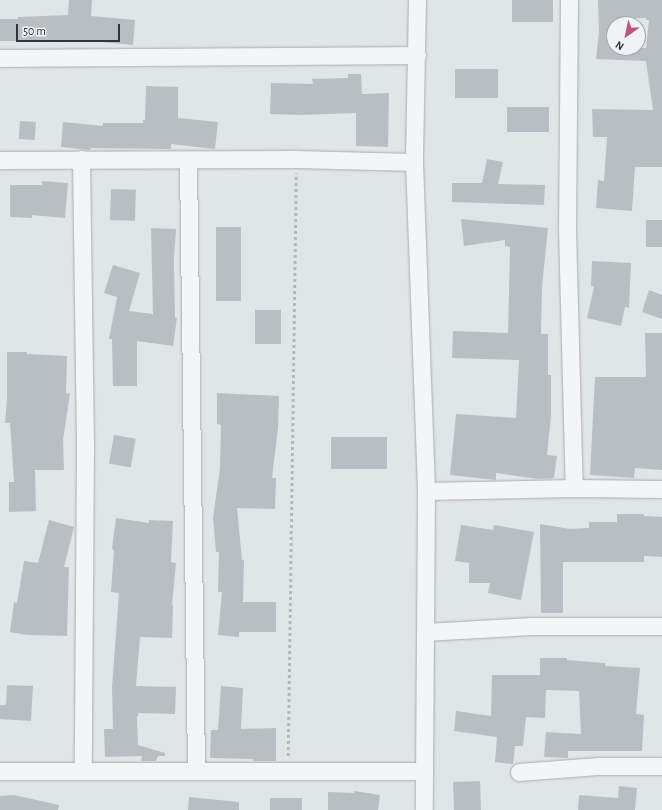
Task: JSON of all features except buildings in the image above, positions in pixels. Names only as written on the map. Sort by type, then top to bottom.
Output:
[{"type":"street","points":[[417,0],[414,162],[426,491],[424,810]]},
{"type":"street","points":[[568,0],[567,229],[574,488]]},
{"type":"street","points":[[0,58],[417,55]]},
{"type":"street","points":[[0,160],[81,158],[188,160],[296,159],[414,162]]},
{"type":"street","points":[[81,158],[85,448],[83,771]]},
{"type":"street","points":[[188,160],[196,771]]},
{"type":"street","points":[[426,491],[574,488],[662,489]]},
{"type":"street","points":[[425,632],[532,626],[662,626]]},
{"type":"street","points":[[519,772],[598,766],[662,766]]},
{"type":"street","points":[[0,771],[424,771]]},
{"type":"path","points":[[288,772],[296,159]]}]
